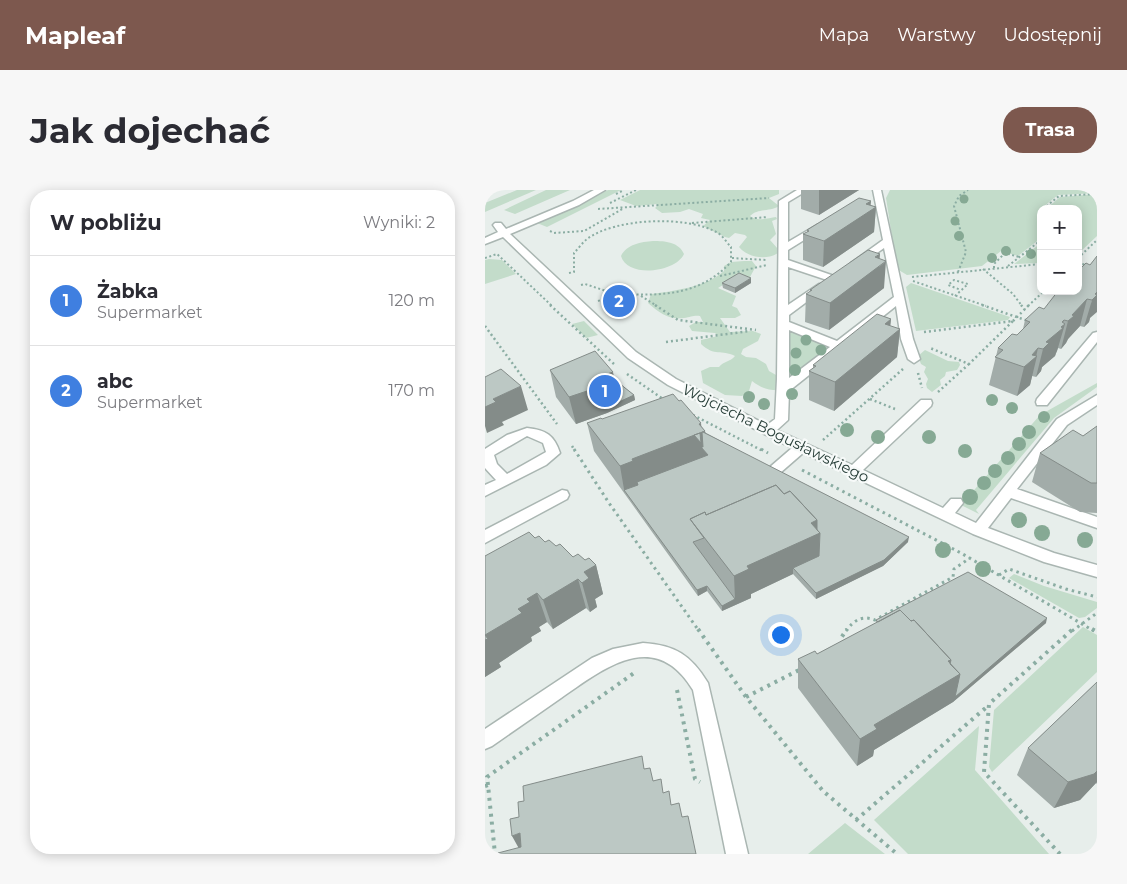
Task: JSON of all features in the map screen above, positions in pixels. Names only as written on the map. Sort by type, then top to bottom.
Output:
[{"type":"street","points":[[485,241],[505,234],[601,190]]},
{"type":"street","points":[[769,431],[781,420],[783,196],[804,190]]},
{"type":"street","points":[[876,193],[900,298],[906,336],[914,359]]},
{"type":"street","points":[[485,230],[534,210]]},
{"type":"street","points":[[783,255],[826,224]]},
{"type":"street","name":"Wojciecha Bogusławskiego","points":[[498,225],[505,234],[632,355],[672,382],[769,431],[978,530],[1050,558],[1097,571]]},
{"type":"street","points":[[782,321],[840,275],[888,241]]},
{"type":"street","points":[[783,255],[840,275]]},
{"type":"street","points":[[782,390],[900,298]]},
{"type":"street","points":[[782,321],[838,346]]},
{"type":"street","points":[[1043,402],[1097,335]]},
{"type":"street","points":[[978,530],[1062,422],[1097,399]]},
{"type":"street","points":[[854,471],[926,403]]},
{"type":"street","points":[[775,470],[803,446]]},
{"type":"street","points":[[485,491],[505,481]]},
{"type":"street","points":[[1007,492],[1097,523]]},
{"type":"street","points":[[485,537],[562,495]]},
{"type":"street","points":[[945,515],[956,503]]},
{"type":"street","points":[[485,740],[598,663],[617,654],[646,650],[658,651],[672,656],[695,673],[702,688],[737,854]]},
{"type":"path","points":[[958,272],[966,252],[955,213],[955,202],[968,190]]},
{"type":"path","points":[[1048,205],[1059,196],[1097,194]]},
{"type":"path","points":[[597,209],[783,196]]},
{"type":"path","points":[[550,231],[554,233],[584,232],[624,207]]},
{"type":"path","points":[[567,274],[574,272],[571,258],[580,244],[609,228],[647,220],[689,223],[783,216]]},
{"type":"path","points":[[689,223],[705,228],[726,240],[731,246],[731,262],[718,277]]},
{"type":"path","points":[[1082,253],[1097,240]]},
{"type":"path","points":[[1008,266],[1037,243]]},
{"type":"path","points":[[994,268],[994,264],[1005,253],[1019,257]]},
{"type":"path","points":[[732,258],[783,255]]},
{"type":"path","points":[[579,286],[585,284],[619,294],[641,296],[677,293],[783,255]]},
{"type":"path","points":[[1033,322],[905,278],[1037,264]]},
{"type":"path","points":[[1082,264],[1088,266]]},
{"type":"path","points":[[983,269],[1013,294],[1025,310]]},
{"type":"path","points":[[951,273],[954,280]]},
{"type":"path","points":[[954,280],[948,285],[961,290]]},
{"type":"path","points":[[954,280],[968,284],[955,296]]},
{"type":"path","points":[[591,304],[619,294]]},
{"type":"path","points":[[819,443],[914,359],[926,403],[1040,295]]},
{"type":"path","points":[[641,296],[678,320],[756,330]]},
{"type":"path","points":[[666,342],[756,330],[782,321]]},
{"type":"path","points":[[906,336],[1013,321]]},
{"type":"path","points":[[485,326],[559,427]]},
{"type":"path","points":[[906,336],[969,364]]},
{"type":"path","points":[[870,398],[911,416]]},
{"type":"path","points":[[569,442],[609,503],[745,697],[823,791],[897,854]]},
{"type":"path","points":[[844,646],[841,638],[845,629],[853,622],[862,617],[869,617],[875,620],[927,592],[953,577],[954,570],[970,558]]},
{"type":"path","points":[[999,575],[1009,569],[1066,589],[1097,597]]},
{"type":"path","points":[[856,820],[1080,623],[1097,613]]},
{"type":"path","points":[[745,697],[809,664]]},
{"type":"path","points":[[495,854],[487,777],[635,672],[645,668]]},
{"type":"path","points":[[676,687],[695,779],[703,784]]},
{"type":"path","points":[[989,704],[984,772],[1060,854]]},
{"type":"green space","points":[[517,190],[536,190],[485,212],[485,203]]},
{"type":"green space","points":[[546,190],[570,190],[515,214],[504,210]]},
{"type":"green space","points":[[608,190],[621,190],[547,227],[537,223]]},
{"type":"green space","points":[[640,190],[779,190],[779,194],[769,198],[779,206],[750,216],[759,219],[776,217],[777,219],[772,221],[776,234],[770,240],[778,249],[778,253],[768,257],[757,257],[747,253],[739,247],[747,237],[745,235],[735,233],[729,238],[725,237],[703,226],[710,220],[701,218],[703,214],[689,209],[680,212],[662,213],[655,208],[657,204],[636,206],[620,200]]},
{"type":"green space","points":[[890,190],[1097,190],[1097,193],[1058,195],[1046,205],[1037,205],[1037,241],[1018,256],[1001,251],[982,266],[907,275],[897,269],[886,198]]},
{"type":"green space","points":[[1097,194],[1097,236],[1082,250],[1082,205],[1051,205],[1060,197]]},
{"type":"green space","points":[[667,242],[675,245],[684,254],[679,260],[662,269],[641,270],[632,268],[625,263],[621,256],[627,249],[639,243]]},
{"type":"green space","points":[[1037,246],[1037,263],[1014,264]]},
{"type":"green space","points":[[485,260],[502,260],[516,274],[485,284]]},
{"type":"green space","points":[[752,261],[756,266],[750,277],[738,276],[718,288],[736,296],[732,306],[737,308],[741,315],[735,318],[720,318],[730,332],[753,331],[761,334],[758,341],[743,349],[741,354],[746,357],[756,358],[766,364],[769,371],[783,379],[782,390],[765,388],[752,381],[749,391],[742,396],[725,395],[703,383],[701,371],[710,367],[719,367],[735,356],[714,352],[701,344],[701,340],[718,336],[715,333],[692,331],[689,326],[696,322],[703,322],[700,316],[669,317],[660,313],[648,303],[651,294],[699,285],[724,271],[724,266],[731,262]]},
{"type":"green space","points":[[911,283],[1010,317],[1008,320],[916,331],[906,287]]},
{"type":"green space","points":[[584,321],[598,335],[586,338],[572,324]]},
{"type":"green space","points":[[792,331],[828,347],[791,377],[789,376],[788,332]]},
{"type":"green space","points":[[925,350],[948,361],[959,362],[960,365],[957,370],[946,372],[945,376],[940,380],[941,385],[932,392],[927,388],[926,384],[928,379],[924,372],[926,367],[921,364],[918,356]]},
{"type":"green space","points":[[1097,383],[1097,387],[1054,418],[976,510],[979,514],[961,505],[1040,415]]},
{"type":"green space","points":[[1014,574],[1044,586],[1097,602],[1097,608],[1085,617],[1079,618],[1009,578]]},
{"type":"green space","points":[[1083,627],[1097,635],[1097,672],[992,772],[989,767],[994,710]]},
{"type":"green space","points":[[979,726],[975,770],[1049,854],[908,854],[874,820]]},
{"type":"green space","points":[[845,823],[885,854],[808,854]]},
{"type":"building","points":[[859,198],[871,201],[866,204],[876,207],[824,241],[803,234],[809,231],[807,230]]},
{"type":"building","points":[[868,250],[880,254],[875,257],[886,261],[830,303],[806,294],[812,290],[810,290]]},
{"type":"building","points":[[1097,256],[1097,292],[1095,294],[1097,295],[1092,300],[1087,299],[1072,315],[1074,316],[1068,321],[1064,320],[1062,322],[1065,324],[1061,327],[1063,328],[1046,342],[1049,343],[1043,349],[1038,348],[1032,355],[1037,356],[1024,367],[995,357],[1003,350],[998,348],[1012,334],[1017,335],[1030,322],[1025,320],[1039,307],[1044,309],[1055,295],[1082,295],[1082,267],[1086,263],[1090,265]]},
{"type":"building","points":[[739,273],[751,278],[735,288],[722,283]]},
{"type":"building","points":[[620,291],[627,297],[616,301],[609,295]]},
{"type":"building","points":[[877,314],[891,319],[885,324],[900,329],[835,382],[809,371],[816,366],[813,365]]},
{"type":"building","points":[[595,351],[613,372],[595,378],[602,386],[569,397],[550,370]]},
{"type":"building","points":[[501,369],[521,386],[493,399],[496,402],[485,407],[485,377]]},
{"type":"building","points":[[615,380],[634,395],[606,408],[604,398],[617,394]]},
{"type":"building","points":[[673,394],[679,401],[681,400],[701,423],[699,424],[705,431],[632,459],[633,461],[620,466],[587,423],[602,419]]},
{"type":"building","points":[[1097,426],[1097,483],[1091,483],[1040,453],[1073,430],[1083,436]]},
{"type":"building","points":[[702,432],[909,537],[884,560],[816,593],[793,568],[819,556],[820,533],[817,530],[817,520],[790,491],[784,494],[776,485],[706,515],[705,512],[690,519],[704,538],[693,542],[735,599],[722,606],[707,586],[697,590],[624,490],[638,485],[637,482],[708,455],[701,447],[703,447]]},
{"type":"building","points":[[700,433],[701,443],[694,435]]},
{"type":"building","points":[[776,485],[784,494],[790,491],[817,520],[811,523],[820,533],[747,566],[749,569],[734,576],[690,519],[705,512],[706,515]]},
{"type":"building","points":[[529,532],[535,538],[539,536],[545,542],[549,540],[556,546],[560,544],[573,557],[578,554],[585,560],[589,558],[596,565],[584,572],[589,578],[582,583],[578,579],[543,600],[537,593],[527,599],[530,602],[518,609],[522,613],[485,635],[485,556]]},
{"type":"building","points":[[968,572],[1047,618],[955,697],[960,674],[950,664],[951,660],[914,620],[911,621],[900,610],[878,622],[876,620]]},
{"type":"building","points":[[900,610],[911,621],[914,620],[951,660],[948,661],[960,674],[874,725],[877,729],[860,739],[798,659],[815,651],[817,654]]},
{"type":"building","points":[[1097,682],[1097,771],[1094,774],[1068,782],[1028,748]]},
{"type":"building","points":[[642,756],[644,769],[650,768],[653,781],[661,779],[663,793],[669,791],[671,805],[679,803],[682,817],[688,816],[696,854],[498,854],[521,847],[520,833],[512,836],[510,819],[519,817],[518,802],[524,801],[523,786]]},
{"type":"place","name":"abc","points":[[619,301]]},
{"type":"place","name":"Żabka","points":[[605,391]]}]
